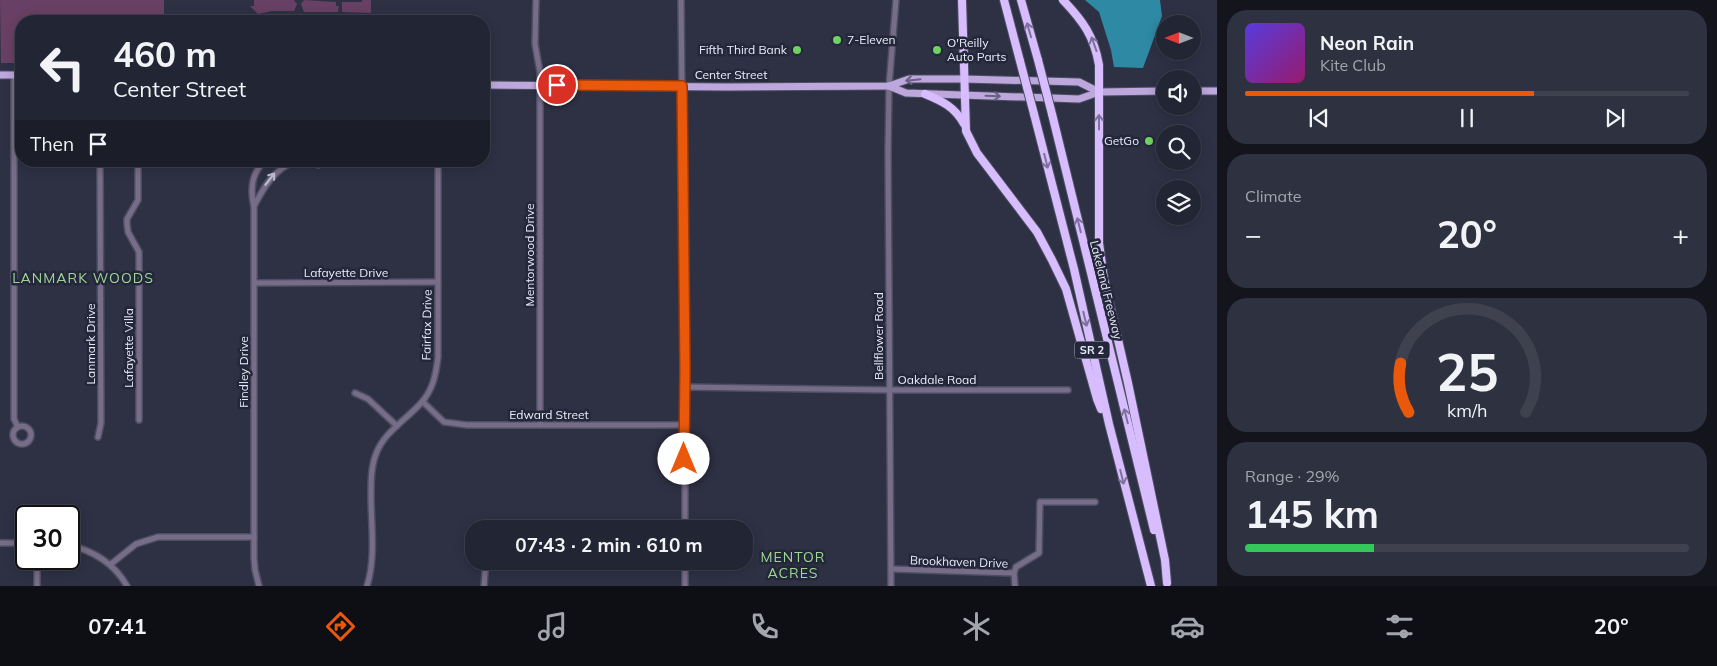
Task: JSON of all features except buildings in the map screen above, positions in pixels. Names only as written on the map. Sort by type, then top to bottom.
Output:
[{"type":"highway","points":[[962,0],[963,79],[968,136],[978,153],[1037,232],[1066,288],[1097,399],[1109,424]]},
{"type":"highway","name":"SR 2","points":[[1004,0],[1074,269],[1109,424],[1151,586]]},
{"type":"highway","name":"Lakeland Freeway","points":[[1020,0],[1052,114],[1167,584]]},
{"type":"highway","points":[[1062,0],[1085,25],[1092,38],[1099,66],[1099,234],[1104,278],[1163,551],[1167,584]]},
{"type":"highway","points":[[925,94],[953,108],[960,115],[966,126]]},
{"type":"main road","points":[[0,75],[15,75]]},
{"type":"main road","name":"Center Street","points":[[490,85],[889,86],[909,79],[963,79],[1079,82],[1099,92]]},
{"type":"main road","name":"Center Street","points":[[889,86],[906,93],[1079,99],[1099,92],[1156,91]]},
{"type":"main road","points":[[1201,91],[1217,91]]},
{"type":"street","name":"Mentorwood Drive","points":[[536,0],[535,44],[540,64],[540,425]]},
{"type":"street","points":[[681,0],[685,387],[684,520]]},
{"type":"street","name":"Bellflower Road","points":[[891,586],[889,86],[896,0]]},
{"type":"street","points":[[17,167],[14,419],[18,427]]},
{"type":"street","name":"Lanmark Drive","points":[[98,437],[101,423],[100,167]]},
{"type":"street","name":"Lafayette Villa","points":[[138,167],[138,200],[127,219],[127,224],[128,232],[138,252],[139,420]]},
{"type":"street","name":"Findley Drive","points":[[254,537],[254,207],[252,192],[253,176],[258,167]]},
{"type":"street","points":[[254,207],[272,176],[283,167]]},
{"type":"street","name":"Fairfax Drive","points":[[367,586],[372,565],[371,485],[373,462],[381,445],[397,426],[422,402],[435,378],[438,358],[438,167]]},
{"type":"street","name":"Lafayette Drive","points":[[254,283],[438,282]]},
{"type":"street","name":"Oakdale Road","points":[[685,387],[1068,390]]},
{"type":"street","points":[[355,393],[368,399],[397,426]]},
{"type":"street","name":"Edward Street","points":[[422,402],[444,422],[467,425],[684,425]]},
{"type":"street","points":[[1014,573],[1016,567],[1039,553],[1040,502],[1095,502]]},
{"type":"street","points":[[111,564],[136,544],[158,537],[254,537],[254,570],[259,586]]},
{"type":"street","points":[[0,543],[15,543]]},
{"type":"street","points":[[80,548],[91,552],[111,564],[127,586]]},
{"type":"street","points":[[37,570],[37,586]]},
{"type":"street","points":[[484,586],[485,570]]},
{"type":"street","points":[[685,570],[685,586]]},
{"type":"street","name":"Brookhaven Drive","points":[[891,570],[1014,573],[1015,586]]},
{"type":"shaded area","points":[[0,0],[164,0],[164,15],[15,15],[15,63],[1,63]]},
{"type":"shaded area","points":[[254,0],[294,0],[297,4],[294,11],[272,11],[258,14],[250,6],[254,6]]},
{"type":"shaded area","points":[[304,0],[336,2],[336,6],[339,6],[338,12],[304,12],[301,4]]},
{"type":"shaded area","points":[[362,0],[371,0],[371,13],[342,12],[342,2],[362,2]]},
{"type":"water","points":[[1085,0],[1160,0],[1162,15],[1156,15],[1156,32],[1143,68],[1114,67],[1111,50],[1099,12]]},
{"type":"place","name":"7-Eleven","points":[[837,40]]},
{"type":"place","name":"Fifth Third Bank","points":[[797,50]]},
{"type":"place","name":"O'Reilly Auto Parts","points":[[937,50]]},
{"type":"place","name":"GetGo","points":[[1149,141]]},
{"type":"district","name":"LANMARK WOODS","points":[[83,278]]},
{"type":"district","name":"MENTOR ACRES","points":[[793,566]]},
{"type":"route","points":[[557,85],[682,86],[684,459]]}]
